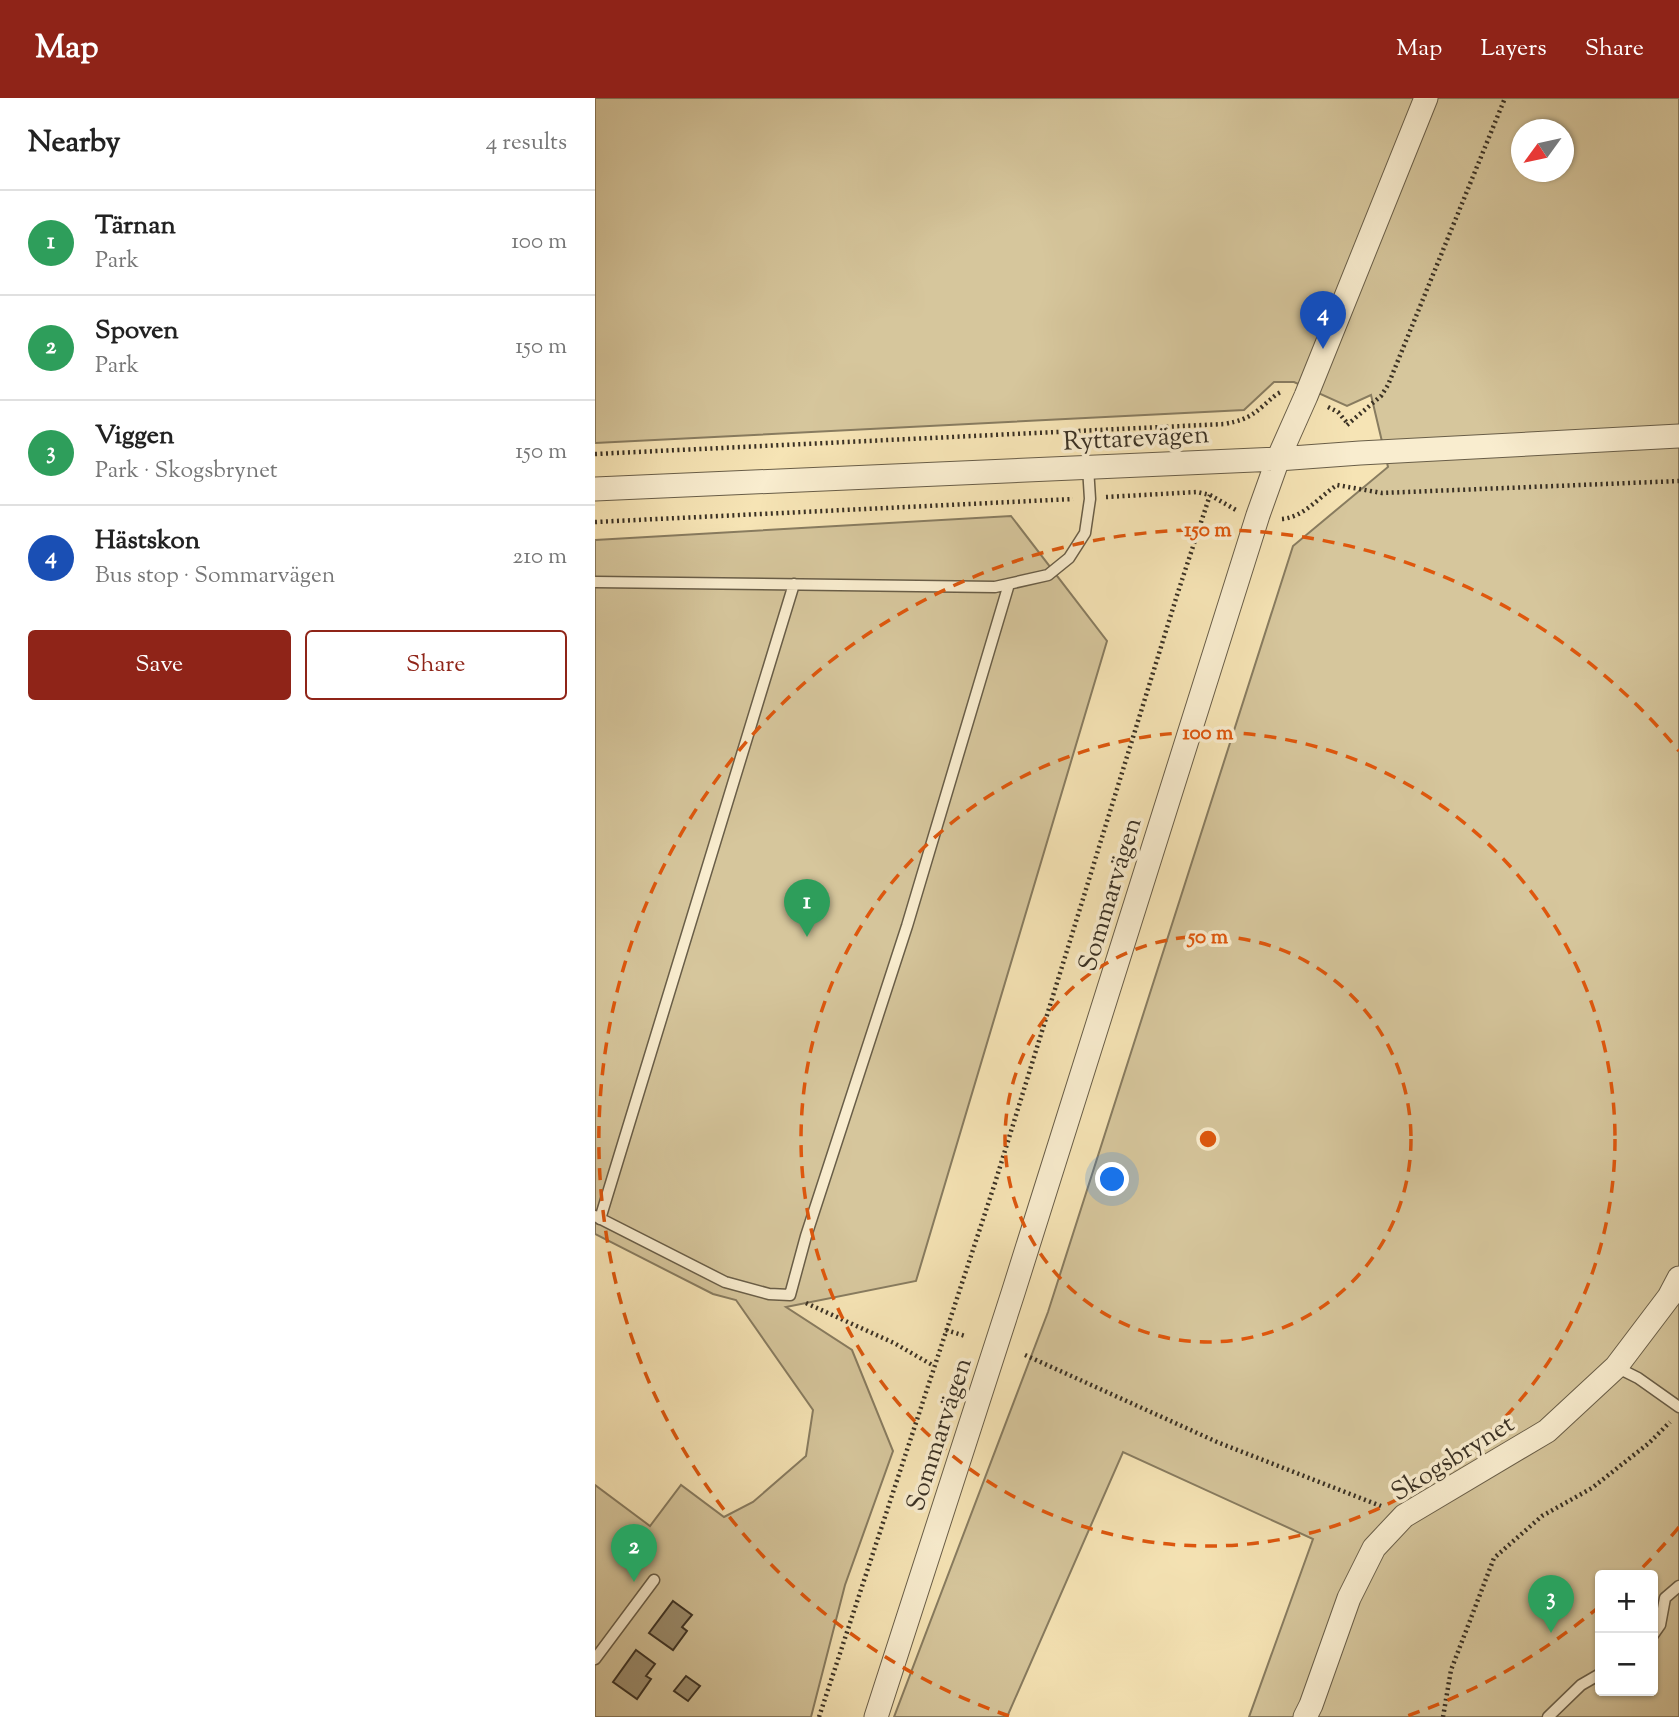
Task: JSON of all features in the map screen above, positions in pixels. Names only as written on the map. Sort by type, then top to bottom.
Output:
[{"type":"street","name":"Sommarvägen","points":[[876,1717],[1258,515],[1278,459],[1426,98]]},
{"type":"street","name":"Ryttarevägen","points":[[595,489],[1278,459],[1679,436]]},
{"type":"street","name":"Skogsbrynet","points":[[1305,1717],[1349,1598],[1374,1548],[1404,1516],[1547,1431],[1616,1367],[1669,1297],[1679,1278]]},
{"type":"lane","points":[[595,582],[995,587],[1048,575],[1069,558],[1085,533],[1090,499],[1088,467]]},
{"type":"lane","points":[[794,584],[597,1217],[725,1282],[769,1294],[790,1295],[806,1236],[907,926],[1009,584]]},
{"type":"lane","points":[[1616,1367],[1638,1378],[1679,1407]]},
{"type":"lane","points":[[595,1658],[654,1580]]},
{"type":"lane","points":[[1654,1633],[1660,1625],[1665,1598],[1679,1586]]},
{"type":"lane","points":[[1548,1717],[1581,1685],[1595,1677]]},
{"type":"path","points":[[595,454],[1224,424],[1251,416],[1277,394],[1287,390],[1338,412],[1348,424],[1381,396],[1388,385],[1505,98]]},
{"type":"path","points":[[1258,515],[1290,519],[1336,485],[1382,493],[1679,481]]},
{"type":"path","points":[[595,522],[1197,492],[1210,495],[995,1183],[819,1717]]},
{"type":"path","points":[[790,1295],[894,1343],[934,1366]]},
{"type":"path","points":[[946,1330],[965,1336]]},
{"type":"path","points":[[1025,1356],[1217,1442],[1404,1516]]},
{"type":"path","points":[[1443,1717],[1451,1670],[1494,1558],[1542,1516],[1592,1488],[1649,1443],[1671,1420]]},
{"type":"shaded area","points":[[595,98],[1679,98],[1679,1717],[1249,1717],[1313,1539],[1123,1452],[1007,1717],[894,1717],[1048,1312],[1293,546],[1388,467],[1371,395],[1347,406],[1294,382],[1274,382],[1244,410],[595,443]]},
{"type":"shaded area","points":[[1011,516],[1107,641],[916,1281],[786,1307],[852,1350],[893,1451],[845,1585],[811,1717],[595,1717],[595,1485],[650,1526],[681,1485],[724,1517],[753,1502],[806,1456],[813,1410],[736,1300],[713,1294],[595,1234],[595,540]]},
{"type":"building","points":[[673,1601],[692,1615],[682,1627],[687,1631],[673,1650],[649,1633]]},
{"type":"building","points":[[636,1650],[655,1664],[646,1676],[651,1679],[637,1699],[613,1682]]},
{"type":"building","points":[[686,1676],[700,1686],[688,1701],[674,1691]]},
{"type":"place","name":"Hästskon","points":[[1323,349]]},
{"type":"place","name":"Tärnan","points":[[807,937]]},
{"type":"place","name":"Spoven","points":[[634,1582]]},
{"type":"place","name":"Viggen","points":[[1551,1633]]}]
